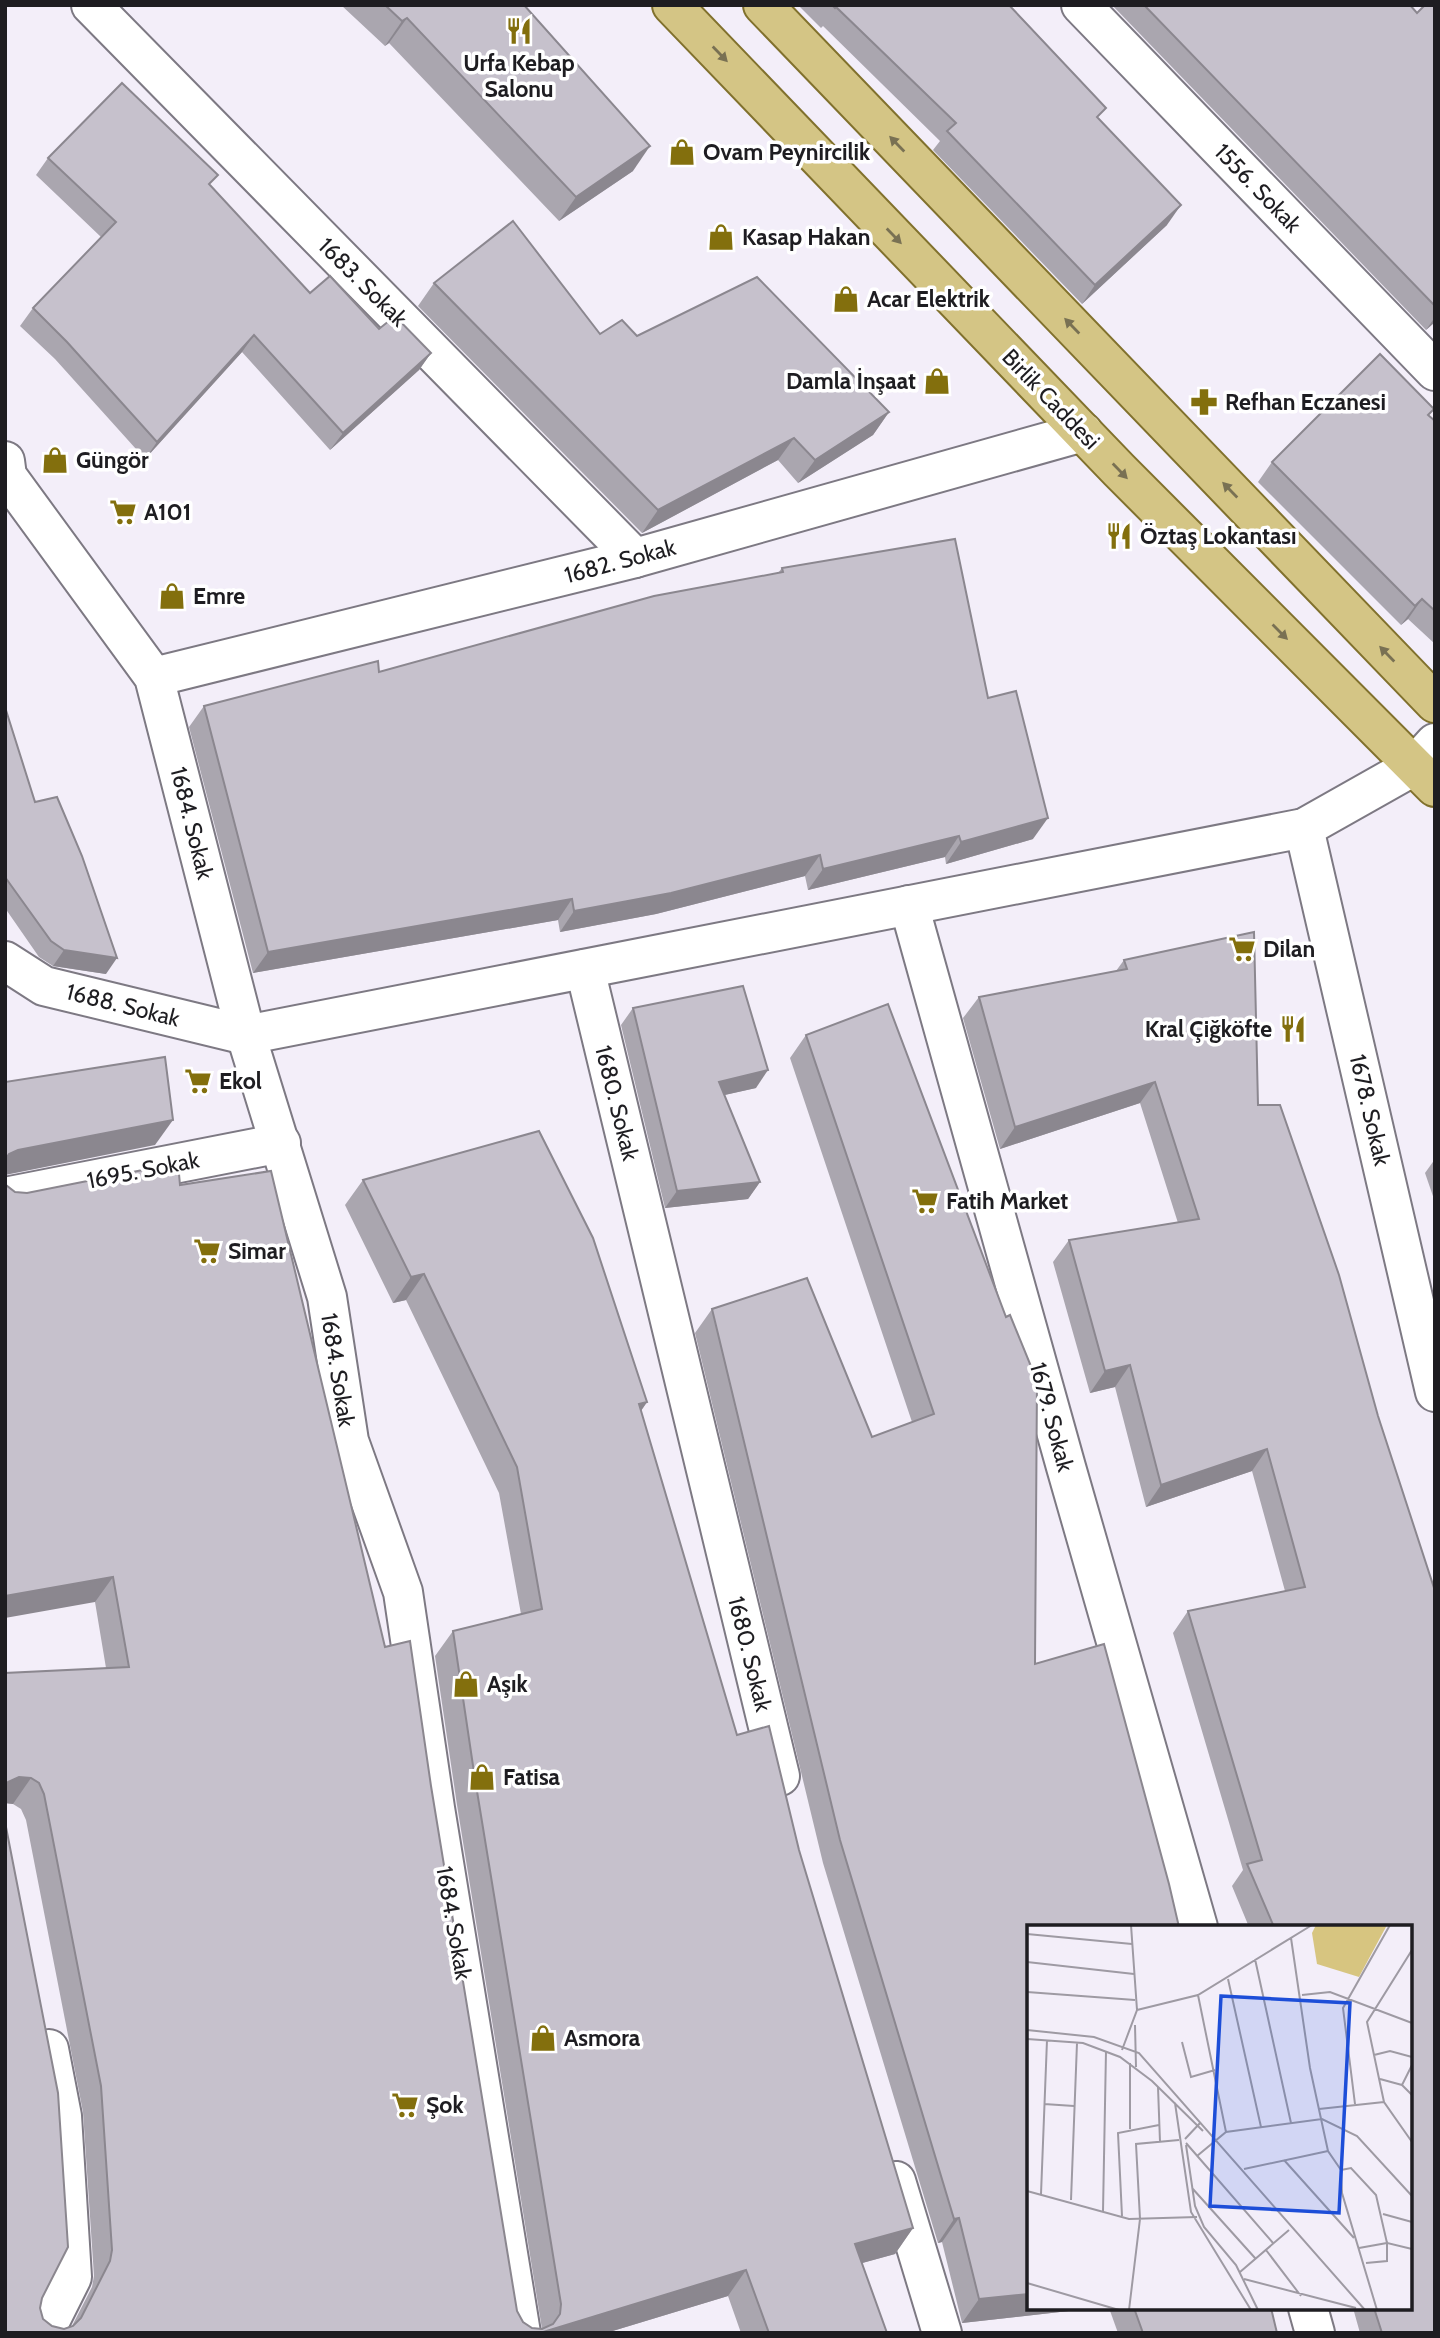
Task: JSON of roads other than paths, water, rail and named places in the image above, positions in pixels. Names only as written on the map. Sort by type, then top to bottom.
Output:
[{"type":"main road","name":"Birlik Caddesi","points":[[672,5],[1083,432],[1428,765]]},
{"type":"main road","points":[[763,5],[1435,703]]},
{"type":"street","name":"1683. Sokak","points":[[91,5],[635,558]]},
{"type":"street","name":"1556. Sokak","points":[[1081,5],[1435,370]]},
{"type":"street","name":"1682. Sokak","points":[[154,677],[635,558],[1083,432]]},
{"type":"street","name":"1684. Sokak","points":[[6,471],[154,677],[246,1035],[327,1297],[349,1441],[403,1592],[435,1808],[521,2333]]},
{"type":"street","points":[[246,1035],[1304,828],[1428,765]]},
{"type":"street","name":"1678. Sokak","points":[[1304,828],[1435,1392]]},
{"type":"street","name":"1679. Sokak","points":[[909,905],[1066,1468],[1197,1925]]},
{"type":"street","name":"1688. Sokak","points":[[5,961],[44,986],[246,1035]]},
{"type":"street","name":"1680. Sokak","points":[[585,969],[789,1815]]},
{"type":"street","name":"1695. Sokak","points":[[5,1197],[281,1143]]},
{"type":"street","points":[[41,2010],[62,2116],[72,2277],[44,2333]]},
{"type":"street","points":[[886,2147],[942,2333]]},
{"type":"street","points":[[1309,2310],[1315,2333]]},
{"type":"place","name":"Urfa Kebap Salonu","points":[[519,31]]},
{"type":"place","name":"Ovam Peynircilik","points":[[682,152]]},
{"type":"place","name":"Kasap Hakan","points":[[721,237]]},
{"type":"place","name":"Acar Elektrik","points":[[846,299]]},
{"type":"place","name":"Damla İnşaat","points":[[937,381]]},
{"type":"place","name":"Refhan Eczanesi","points":[[1204,402]]},
{"type":"place","name":"Güngör","points":[[55,460]]},
{"type":"place","name":"A101","points":[[123,512]]},
{"type":"place","name":"Öztaş Lokantası","points":[[1119,536]]},
{"type":"place","name":"Emre","points":[[172,596]]},
{"type":"place","name":"Dilan","points":[[1242,949]]},
{"type":"place","name":"Kral Çiğköfte","points":[[1293,1029]]},
{"type":"place","name":"Ekol","points":[[198,1081]]},
{"type":"place","name":"Fatih Market","points":[[925,1201]]},
{"type":"place","name":"Simar","points":[[207,1251]]},
{"type":"place","name":"Aşık","points":[[466,1684]]},
{"type":"place","name":"Fatisa","points":[[482,1777]]},
{"type":"place","name":"Asmora","points":[[543,2038]]},
{"type":"place","name":"Şok","points":[[405,2105]]}]
